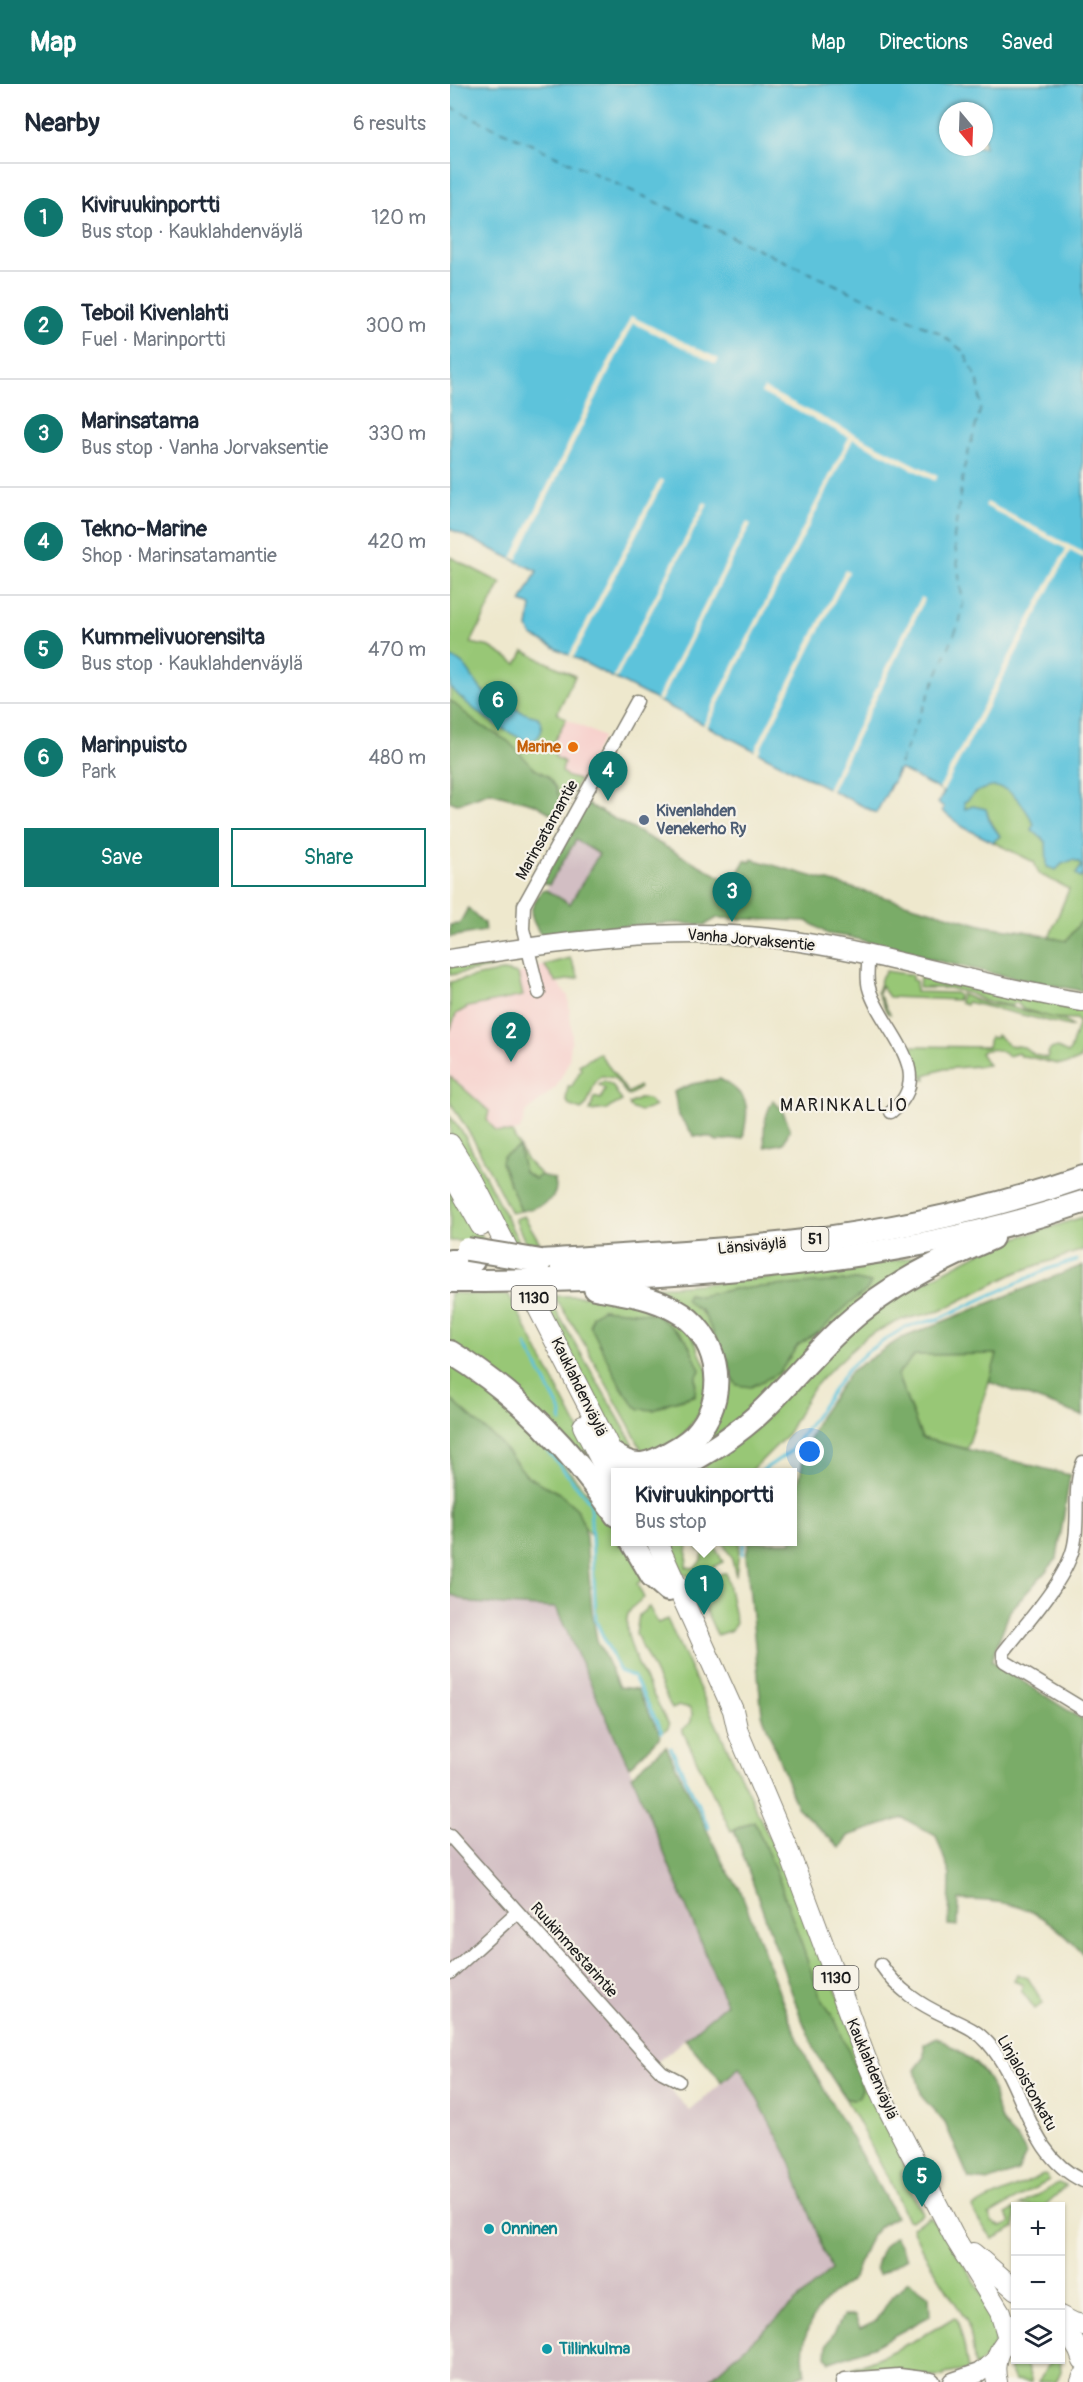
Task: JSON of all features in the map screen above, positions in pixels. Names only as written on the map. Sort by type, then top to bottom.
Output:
[{"type":"highway","name":"Länsiväylä","points":[[546,1270],[805,1241],[923,1221],[1042,1191],[1083,1177]]},
{"type":"highway","name":"Länsiväylä","points":[[450,1281],[465,1260],[633,1278],[812,1261],[930,1242],[1083,1202]]},
{"type":"highway","points":[[681,1468],[738,1431],[764,1408],[845,1325],[900,1283],[942,1260],[1048,1213]]},
{"type":"highway","points":[[465,1260],[546,1270],[656,1302],[676,1310],[691,1322],[709,1345],[716,1374],[716,1389],[709,1415],[701,1429],[681,1446],[646,1464],[634,1465],[624,1462],[621,1468]]},
{"type":"highway","points":[[450,1352],[481,1371],[510,1394],[552,1433],[611,1510]]},
{"type":"highway","points":[[636,1546],[662,1577]]},
{"type":"main road","name":"Vanha Jorvaksentie","points":[[450,959],[623,936],[690,933],[792,940],[1083,1002]]},
{"type":"main road","name":"Kauklahdenväylä","points":[[450,1144],[484,1203],[611,1469]]},
{"type":"main road","name":"Kauklahdenväylä","points":[[450,1171],[475,1213],[611,1470]]},
{"type":"main road","name":"Kauklahdenväylä","points":[[645,1546],[683,1611],[733,1710],[738,1732],[790,1855],[866,2059],[917,2168],[953,2235],[1011,2333]]},
{"type":"main road","name":"Kauklahdenväylä","points":[[658,1546],[662,1577]]},
{"type":"main road","points":[[953,2235],[1011,2286]]},
{"type":"main road","name":"Kauklahdenväylä","points":[[972,2264],[999,2292],[1011,2300]]},
{"type":"main road","points":[[1065,2318],[1074,2323],[1074,2333],[1083,2361]]},
{"type":"main road","points":[[997,2382],[996,2360],[1000,2348],[1011,2336]]},
{"type":"main road","points":[[953,2382],[979,2373],[996,2360]]},
{"type":"main road","points":[[1081,2382],[1083,2377]]},
{"type":"main road","points":[[845,2382],[899,2378],[931,2382]]},
{"type":"street","name":"Marinsatamantie","points":[[539,993],[523,929],[524,905],[637,701]]},
{"type":"street","points":[[869,955],[868,986],[873,1000],[907,1059],[910,1078],[904,1098],[891,1112]]},
{"type":"street","points":[[1083,1462],[1077,1482],[1075,1542],[1072,1556],[1063,1573],[1003,1653],[1004,1661],[1083,1709]]},
{"type":"street","name":"Ruukinmestarintie","points":[[450,1836],[655,2065],[662,2072],[679,2081]]},
{"type":"street","points":[[450,1973],[517,1912]]},
{"type":"street","name":"Linjaloistonkatu","points":[[881,1965],[906,1994],[930,2009],[971,2028],[989,2044],[1046,2151],[1062,2169],[1083,2181]]},
{"type":"shaded area","points":[[557,714],[603,737],[572,795],[537,749]]},
{"type":"shaded area","points":[[576,840],[600,853],[570,904],[546,890]]},
{"type":"shaded area","points":[[544,965],[568,996],[572,1034],[569,1061],[557,1086],[526,1113],[520,1130],[512,1133],[496,1131],[450,1076],[450,1031],[456,1014],[468,1007],[522,996],[518,974]]},
{"type":"shaded area","points":[[450,1594],[472,1603],[556,1608],[629,1767],[726,2005],[650,2068],[690,2111],[740,2067],[787,2154],[831,2270],[707,2382],[450,2382]]},
{"type":"green space","points":[[450,557],[501,583],[471,643],[490,647],[517,664],[524,651],[575,676],[557,713],[566,719],[552,745],[555,748],[555,757],[564,762],[562,772],[568,777],[579,780],[560,818],[535,804],[490,792],[457,804],[450,801]]},
{"type":"green space","points":[[450,700],[478,724],[508,741],[535,769],[548,776],[556,788],[563,809],[557,817],[535,804],[490,792],[457,804],[450,801]]},
{"type":"green space","points":[[1005,772],[1083,855],[1083,919],[1066,941],[1049,938],[1069,889],[1039,874],[1034,862],[993,842],[1000,836],[986,814],[965,809],[964,802],[974,786]]},
{"type":"green space","points":[[587,804],[732,883],[745,860],[750,862],[752,859],[985,926],[1024,931],[1066,941],[1083,919],[1083,991],[995,974],[921,957],[850,937],[828,934],[807,921],[717,918],[705,925],[676,923],[594,928],[541,935],[533,922],[531,912],[542,890],[570,904],[599,854],[576,840],[549,885],[541,882]]},
{"type":"green space","points":[[468,908],[484,923],[485,931],[450,937],[450,925],[459,924]]},
{"type":"green space","points":[[570,958],[579,978],[556,982],[544,965]]},
{"type":"green space","points":[[494,959],[495,966],[490,968],[450,975],[450,966]]},
{"type":"green space","points":[[503,971],[518,974],[523,996],[468,1007],[456,1014],[450,1031],[450,982]]},
{"type":"green space","points":[[886,971],[912,975],[912,980],[916,981],[916,992],[955,993],[958,995],[958,1000],[889,997],[881,986],[878,993],[890,1014],[887,1013],[877,992]]},
{"type":"green space","points":[[922,973],[1083,1008],[1083,1050],[1080,1059],[1072,1063],[1057,1064],[1020,1056],[1018,1053],[1009,1056],[999,1050],[991,1049],[980,1053],[988,1065],[944,1069],[925,1075],[924,1080],[909,1046],[988,1047],[990,1037],[996,1038],[997,1035],[1009,1045],[1024,1047],[1035,1055],[1047,1058],[1049,1051],[1054,1048],[1068,1053],[1070,1051],[1079,1022],[1076,1019],[1053,1018],[1023,1009],[1017,1003],[1013,1003],[1013,1006],[984,1001],[971,994],[949,988],[919,988]]},
{"type":"green space","points":[[961,994],[986,1004],[1005,1006],[1065,1021],[1073,1027],[967,1002],[966,1005],[960,1003]]},
{"type":"green space","points":[[599,1053],[628,1093],[639,1086],[640,1088],[628,1096],[614,1078],[602,1076],[595,1083],[585,1107],[581,1110],[570,1106],[566,1100],[568,1086],[572,1086],[581,1069],[579,1065]]},
{"type":"green space","points":[[450,1076],[489,1111],[487,1120],[496,1131],[512,1133],[527,1161],[541,1175],[535,1179],[524,1172],[519,1147],[501,1163],[521,1211],[511,1213],[475,1142],[450,1102]]},
{"type":"green space","points":[[720,1079],[738,1091],[745,1103],[747,1110],[743,1138],[717,1141],[710,1137],[694,1136],[679,1116],[674,1092],[692,1084]]},
{"type":"green space","points":[[604,1081],[612,1085],[622,1101],[607,1109],[590,1111],[594,1097],[601,1099],[605,1089],[599,1085]]},
{"type":"green space","points":[[641,1098],[648,1099],[655,1106],[642,1111],[630,1107],[629,1104]]},
{"type":"green space","points":[[773,1100],[782,1110],[790,1128],[784,1143],[765,1147],[765,1123]]},
{"type":"green space","points":[[450,1116],[463,1133],[519,1242],[510,1242],[450,1134]]},
{"type":"green space","points":[[519,1147],[524,1172],[535,1179],[541,1175],[554,1179],[556,1186],[552,1198],[547,1202],[521,1211],[501,1162],[503,1156]]},
{"type":"green space","points":[[450,1180],[485,1242],[450,1241]]},
{"type":"green space","points":[[524,1216],[540,1243],[525,1242],[515,1219]]},
{"type":"green space","points":[[1083,1217],[1083,1250],[1015,1273],[940,1311],[901,1320],[867,1336],[811,1391],[786,1436],[754,1468],[704,1468],[710,1458],[868,1312],[994,1245]]},
{"type":"green space","points":[[947,1249],[750,1411],[672,1464],[656,1468],[692,1445],[720,1364],[640,1288],[794,1275],[871,1265]],"holes":[[[856,1280],[871,1283],[866,1291],[819,1332],[798,1345],[779,1373],[731,1377],[717,1336],[705,1317],[691,1305],[688,1294],[701,1296],[734,1289]]]},
{"type":"green space","points":[[1083,1265],[1083,1416],[989,1382],[997,1354],[915,1355],[897,1375],[922,1438],[1070,1475],[1057,1559],[1010,1611],[991,1661],[1083,1720],[1083,1954],[1056,1927],[1028,1910],[1014,1905],[979,1900],[959,1900],[958,1926],[949,1925],[950,1875],[936,1836],[903,1818],[848,1836],[840,1848],[797,1807],[762,1714],[746,1556],[748,1546],[797,1546],[797,1482],[805,1449],[819,1417],[851,1371],[900,1339]]},
{"type":"green space","points":[[856,1280],[871,1283],[866,1291],[819,1332],[798,1345],[779,1373],[751,1387],[737,1385],[731,1377],[728,1361],[702,1311],[685,1299],[688,1294],[701,1296],[734,1289]]},
{"type":"green space","points":[[450,1293],[509,1295],[611,1491],[611,1495],[450,1346]]},
{"type":"green space","points":[[538,1295],[547,1295],[631,1440],[636,1458],[617,1444]]},
{"type":"green space","points":[[554,1296],[604,1296],[629,1300],[689,1329],[709,1374],[704,1408],[679,1440],[643,1453],[577,1331]],"holes":[[[602,1309],[655,1314],[686,1339],[700,1370],[696,1378],[695,1396],[668,1403],[654,1410],[621,1387],[590,1325],[592,1316]]]},
{"type":"green space","points":[[602,1309],[655,1314],[686,1339],[700,1370],[696,1378],[695,1395],[654,1410],[640,1409],[635,1406],[621,1387],[590,1325],[592,1316]]},
{"type":"green space","points":[[998,1354],[967,1449],[922,1438],[897,1374],[915,1355]]},
{"type":"green space","points":[[450,1363],[525,1419],[611,1521],[611,1546],[627,1546],[645,1577],[637,1584],[644,1598],[628,1614],[629,1639],[641,1670],[669,1725],[662,1732],[634,1677],[620,1671],[596,1621],[592,1536],[585,1528],[577,1509],[559,1493],[527,1476],[498,1441],[450,1399]]},
{"type":"green space","points":[[450,1399],[498,1441],[527,1476],[559,1493],[577,1509],[585,1528],[592,1611],[597,1640],[619,1687],[637,1689],[661,1736],[629,1767],[556,1608],[472,1603],[450,1594]]},
{"type":"green space","points":[[666,1546],[688,1546],[686,1567],[695,1568],[702,1559],[703,1553],[697,1546],[714,1546],[723,1562],[690,1578],[681,1571],[678,1564],[675,1566]]},
{"type":"green space","points":[[725,1546],[740,1546],[736,1576],[731,1556]]},
{"type":"green space","points":[[726,1573],[736,1623],[732,1630],[717,1635],[703,1604],[697,1605],[693,1597],[694,1586]]},
{"type":"green space","points":[[649,1607],[658,1623],[667,1619],[768,1835],[790,1872],[895,2140],[905,2170],[901,2173],[923,2214],[910,2221],[907,2220],[888,2178],[845,2098],[853,2100],[859,2096],[862,2089],[836,2022],[819,1994],[778,1877],[754,1821],[731,1831],[683,1732],[683,1729],[691,1722],[692,1713],[689,1707],[679,1706],[672,1709],[636,1634],[639,1615]]},
{"type":"green space","points":[[666,1746],[726,1869],[740,1889],[790,2021],[807,2059],[896,2217],[877,2229],[866,2247],[853,2278],[831,2295],[816,2312],[807,2331],[803,2352],[805,2374],[785,2382],[712,2382],[710,2379],[831,2270],[787,2154],[740,2067],[722,2082],[685,2039],[726,2004],[632,1775]]},
{"type":"green space","points":[[754,1821],[778,1877],[819,1994],[836,2022],[858,2073],[862,2089],[859,2096],[853,2100],[845,2098],[817,2055],[798,2010],[734,1830]]},
{"type":"green space","points":[[1017,1974],[1028,1978],[1043,2003],[1035,2009],[1021,1990],[1023,1985],[1014,1981]]},
{"type":"green space","points":[[937,2037],[970,2059],[989,2081],[1001,2121],[1018,2140],[1026,2154],[1018,2171],[990,2181],[969,2179],[945,2123],[922,2097],[915,2070],[924,2058],[924,2044]]},
{"type":"green space","points":[[1043,2175],[1049,2180],[989,2215],[992,2222],[1002,2227],[1011,2223],[1011,2230],[993,2239],[979,2221],[972,2207]]},
{"type":"green space","points":[[1058,2183],[1066,2186],[1048,2202],[1026,2202]]},
{"type":"green space","points":[[1011,2211],[1011,2223],[1006,2214]]},
{"type":"green space","points":[[930,2217],[973,2278],[991,2314],[995,2330],[994,2346],[975,2367],[971,2335],[966,2320],[922,2250],[912,2227]]},
{"type":"green space","points":[[895,2236],[907,2258],[879,2275],[876,2268],[880,2254],[887,2242]]},
{"type":"green space","points":[[908,2281],[929,2296],[930,2316],[873,2347],[830,2362],[826,2356],[827,2345],[843,2316],[855,2316],[860,2328],[877,2320],[890,2299]]},
{"type":"green space","points":[[953,2318],[957,2319],[968,2370],[944,2376],[842,2376],[841,2372],[899,2348]]},
{"type":"green space","points":[[1011,2364],[1026,2364],[1032,2382],[1015,2381],[1010,2370]]},
{"type":"green space","points":[[1060,2364],[1061,2371],[1056,2382],[1039,2382],[1047,2366]]},
{"type":"water","points":[[450,84],[1083,84],[1083,876],[1080,878],[1076,874],[1081,867],[1079,862],[1073,860],[1062,864],[1056,870],[1047,867],[1046,842],[1031,829],[1034,824],[1024,806],[1011,793],[1003,789],[986,788],[964,802],[965,809],[973,806],[986,809],[990,822],[1000,836],[993,842],[963,827],[942,811],[944,807],[938,803],[944,792],[900,769],[876,813],[532,636],[528,628],[531,606],[521,602],[537,571],[450,529]]},
{"type":"water","points":[[450,658],[461,663],[481,690],[488,695],[523,713],[538,717],[542,729],[537,738],[529,742],[497,725],[468,704],[450,687]]},
{"type":"pier","points":[[631,316],[719,359],[716,364],[633,323],[517,560],[512,558]]},
{"type":"pier","points":[[764,388],[938,476],[935,481],[853,439],[707,727],[703,725],[849,437],[761,393]]},
{"type":"pier","points":[[660,479],[664,481],[573,658],[569,656]]},
{"type":"pier","points":[[704,502],[708,504],[616,679],[613,677]]},
{"type":"pier","points":[[987,502],[1083,552],[1083,558],[1070,551],[943,792],[939,789],[1066,549],[985,506]]},
{"type":"pier","points":[[747,522],[751,524],[660,702],[656,700]]},
{"type":"pier","points":[[845,570],[849,572],[758,754],[754,752]]},
{"type":"pier","points":[[921,597],[925,599],[831,791],[827,789]]},
{"type":"waterway","points":[[766,1468],[791,1451],[848,1369],[868,1351],[905,1327],[938,1319],[1048,1269],[1077,1260]]},
{"type":"waterway","points":[[526,1345],[562,1414],[561,1422]]},
{"type":"waterway","points":[[542,1440],[547,1450],[590,1502],[596,1621],[620,1671],[634,1677],[662,1732]]},
{"type":"waterway","points":[[742,1554],[743,1546]]},
{"type":"waterway","points":[[671,1748],[709,1828]]},
{"type":"ferry route","points":[[450,107],[938,332],[963,351],[978,380],[981,407],[964,468],[954,538],[963,604],[960,621],[886,795]]},
{"type":"place","name":"Marinpuisto","points":[[498,731]]},
{"type":"place","name":"Marine","points":[[573,747]]},
{"type":"place","name":"Tekno-Marine","points":[[608,801]]},
{"type":"place","name":"Kivenlahden Venekerho Ry","points":[[644,820]]},
{"type":"place","name":"Marinsatama","points":[[732,922]]},
{"type":"place","name":"Teboil Kivenlahti","points":[[511,1062]]},
{"type":"place","name":"Kiviruukinportti","points":[[704,1615]]},
{"type":"place","name":"Kummelivuorensilta","points":[[922,2207]]},
{"type":"place","name":"Onninen","points":[[489,2229]]},
{"type":"place","name":"Tillinkulma","points":[[547,2349]]},
{"type":"district","name":"MARINKALLIO","points":[[844,1105]]}]
